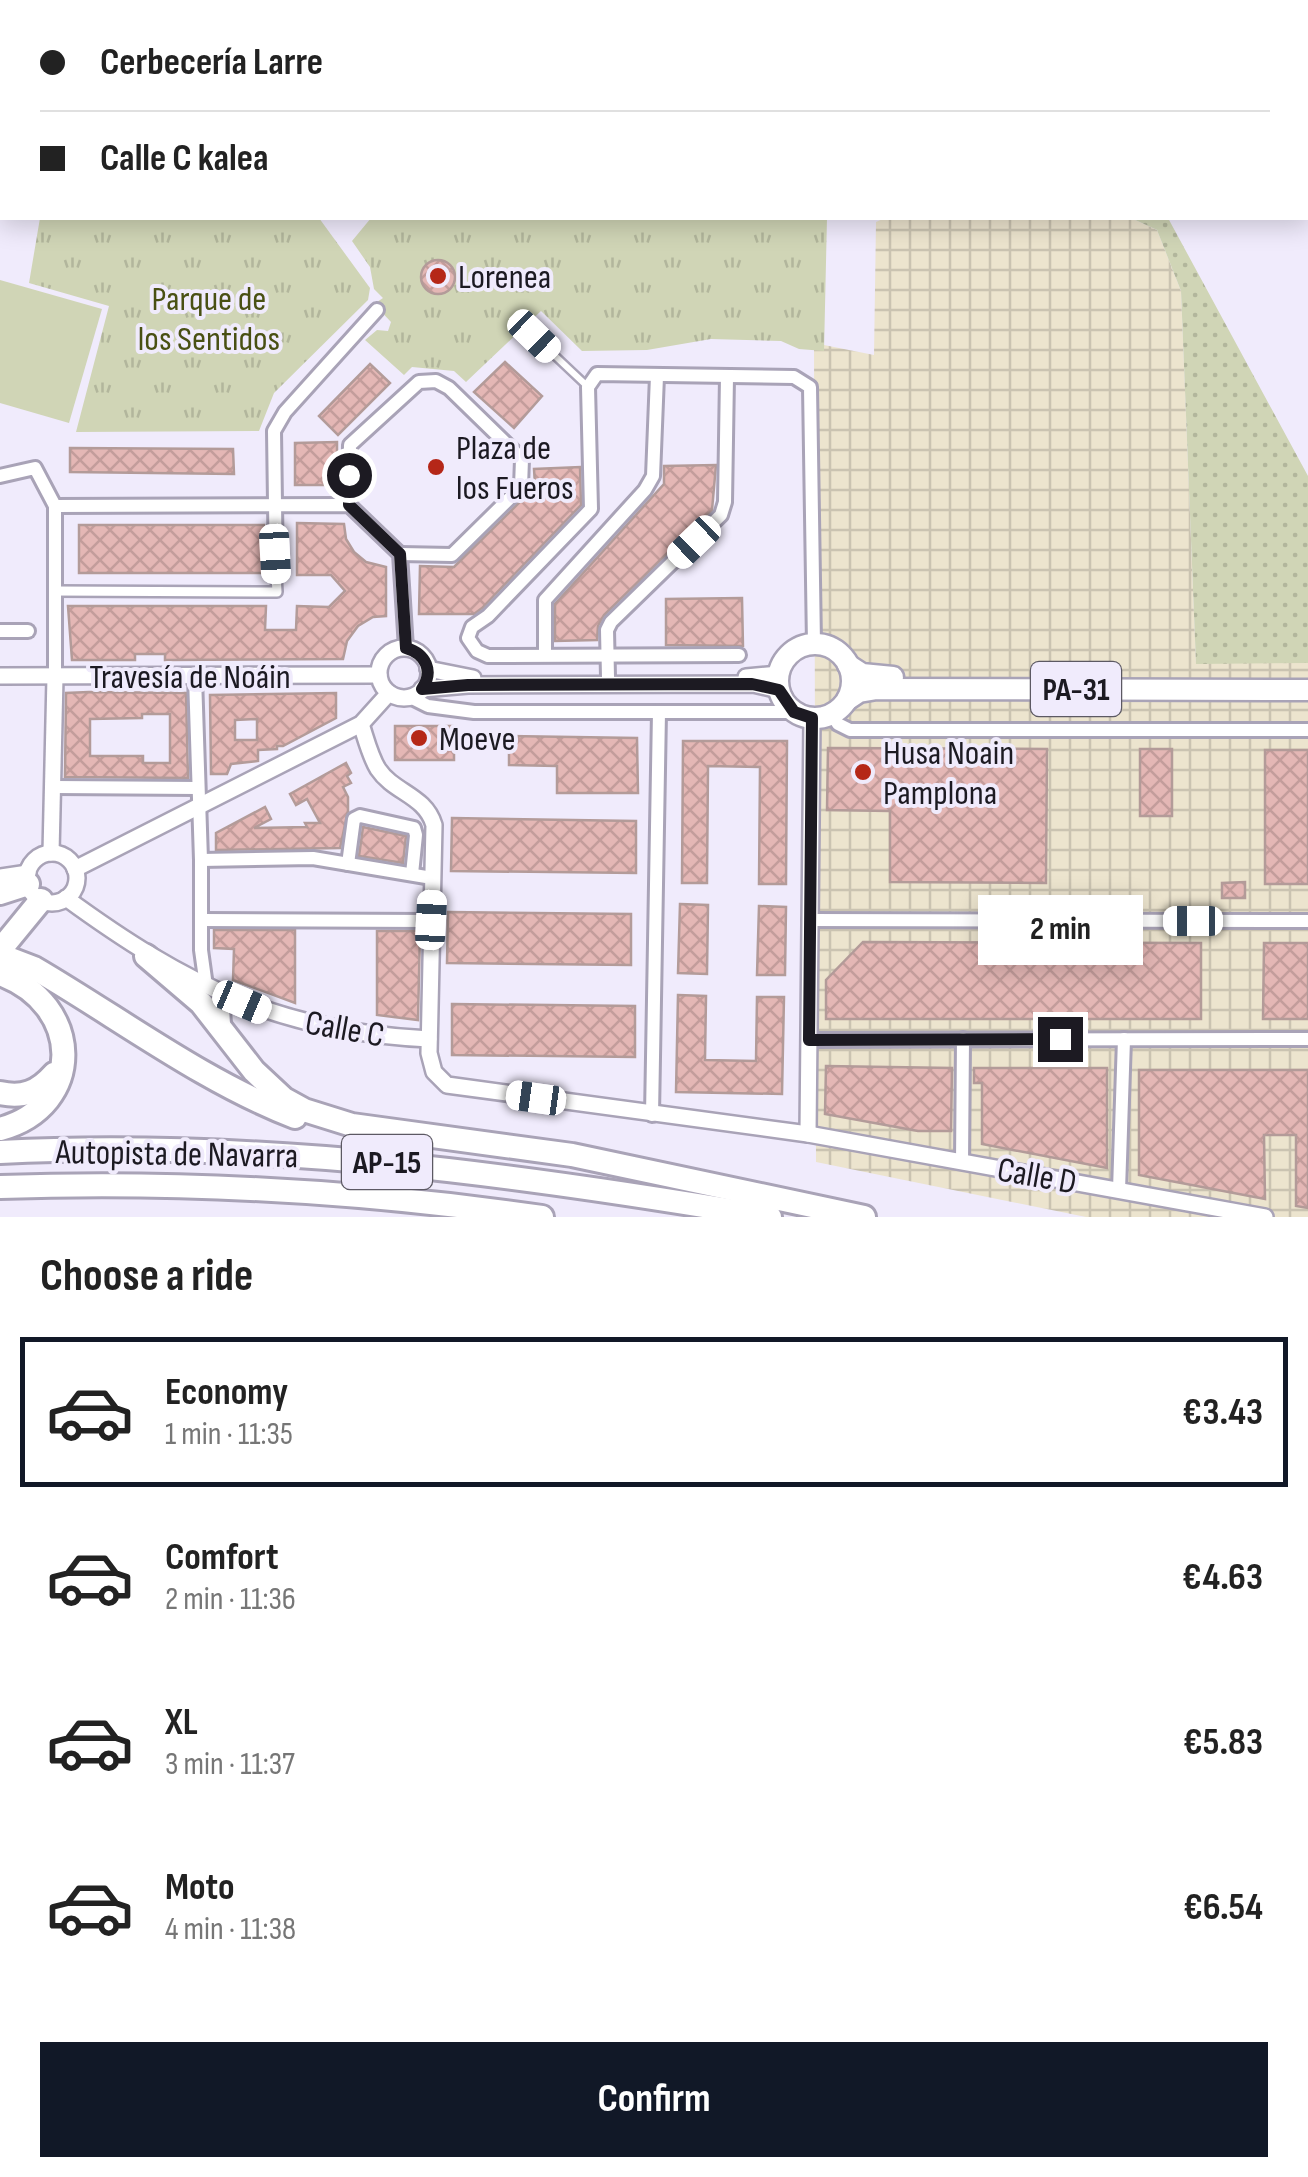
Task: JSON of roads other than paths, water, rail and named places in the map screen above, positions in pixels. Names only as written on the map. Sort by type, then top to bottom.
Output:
[{"type":"highway","points":[[814,644],[834,650],[848,665],[852,689],[821,711],[779,682],[792,653],[814,644]]},
{"type":"highway","name":"PA-31","points":[[848,665],[877,677],[1308,676]]},
{"type":"highway","name":"PA-31","points":[[821,711],[876,688],[1308,690]]},
{"type":"highway","points":[[0,893],[32,886]]},
{"type":"highway","points":[[32,886],[0,953],[29,976],[242,1092],[303,1120],[408,1141],[647,1170],[864,1217]]},
{"type":"highway","points":[[146,956],[201,1003],[254,1071],[284,1099],[304,1110],[352,1126],[572,1155],[599,1163]]},
{"type":"highway","points":[[0,974],[29,976]]},
{"type":"highway","points":[[0,1130],[32,1114],[52,1095],[63,1064],[60,1026],[29,976]]},
{"type":"highway","points":[[219,1025],[218,1008],[223,1002],[236,999]]},
{"type":"highway","points":[[0,1093],[27,1094],[44,1085],[63,1064]]},
{"type":"highway","name":"Autopista de Navarra","points":[[0,1152],[162,1149],[352,1158],[598,1188],[770,1217]]},
{"type":"highway","name":"Autopista de Navarra","points":[[0,1186],[118,1183],[260,1189],[366,1196],[542,1217]]},
{"type":"street","points":[[55,591],[278,592],[274,432],[285,412],[377,310]]},
{"type":"street","points":[[739,655],[488,656],[477,652],[468,638],[469,632],[591,509],[588,387],[596,374],[794,377],[807,383],[812,392],[814,644]]},
{"type":"street","points":[[544,655],[545,600],[653,476],[657,376]]},
{"type":"street","points":[[608,677],[607,630],[612,622],[721,514],[726,502],[726,377]]},
{"type":"street","points":[[55,506],[349,505],[400,554],[452,556],[521,487],[522,459],[449,388],[436,381],[419,382],[350,445],[349,505]]},
{"type":"street","points":[[0,476],[34,468],[55,506],[55,786],[51,853]]},
{"type":"street","points":[[400,554],[406,648]]},
{"type":"street","points":[[0,631],[28,631]]},
{"type":"street","points":[[390,693],[379,675],[386,656],[406,648],[421,655],[428,669]]},
{"type":"street","points":[[428,669],[468,678],[779,682]]},
{"type":"street","points":[[416,693],[428,669]]},
{"type":"street","name":"Travesía de Noáin","points":[[0,676],[379,675]]},
{"type":"street","points":[[195,677],[202,860],[200,920],[206,986]]},
{"type":"street","points":[[76,869],[362,724],[390,693],[468,685],[779,682]]},
{"type":"street","points":[[416,693],[428,706],[474,712],[821,711],[850,730],[1308,730]]},
{"type":"street","points":[[808,1134],[809,920],[821,711]]},
{"type":"street","points":[[652,1115],[659,712]]},
{"type":"street","points":[[362,724],[379,770],[430,812],[434,825],[429,1039]]},
{"type":"street","points":[[55,786],[198,788]]},
{"type":"street","points":[[348,864],[354,819],[360,816],[414,828],[412,874]]},
{"type":"street","points":[[0,878],[32,886],[54,903],[66,898],[76,885],[76,869],[66,857],[51,853],[36,858],[32,886]]},
{"type":"street","points":[[202,860],[298,857],[432,878]]},
{"type":"street","name":"Calle C","points":[[66,898],[146,956],[236,999],[318,1027],[429,1039]]},
{"type":"street","points":[[200,920],[431,920]]},
{"type":"street","points":[[809,920],[1308,922]]},
{"type":"street","name":"Calle D","points":[[429,1039],[434,1072],[453,1087],[808,1134],[1265,1217]]},
{"type":"street","points":[[1119,1190],[1124,1039]]},
{"type":"street","points":[[809,1040],[1308,1039]]},
{"type":"street","points":[[962,1162],[963,1040]]},
{"type":"lane","points":[[913,0],[922,0]]},
{"type":"lane","points":[[534,336],[588,387]]},
{"type":"place","name":"Lorenea","points":[[438,276]]},
{"type":"place","name":"Plaza de los Fueros","points":[[436,467]]},
{"type":"place","name":"Moeve","points":[[419,738]]},
{"type":"place","name":"Husa Noain Pamplona","points":[[863,772]]},
{"type":"park label","name":"Parque de los Sentidos","points":[[209,318]]}]
